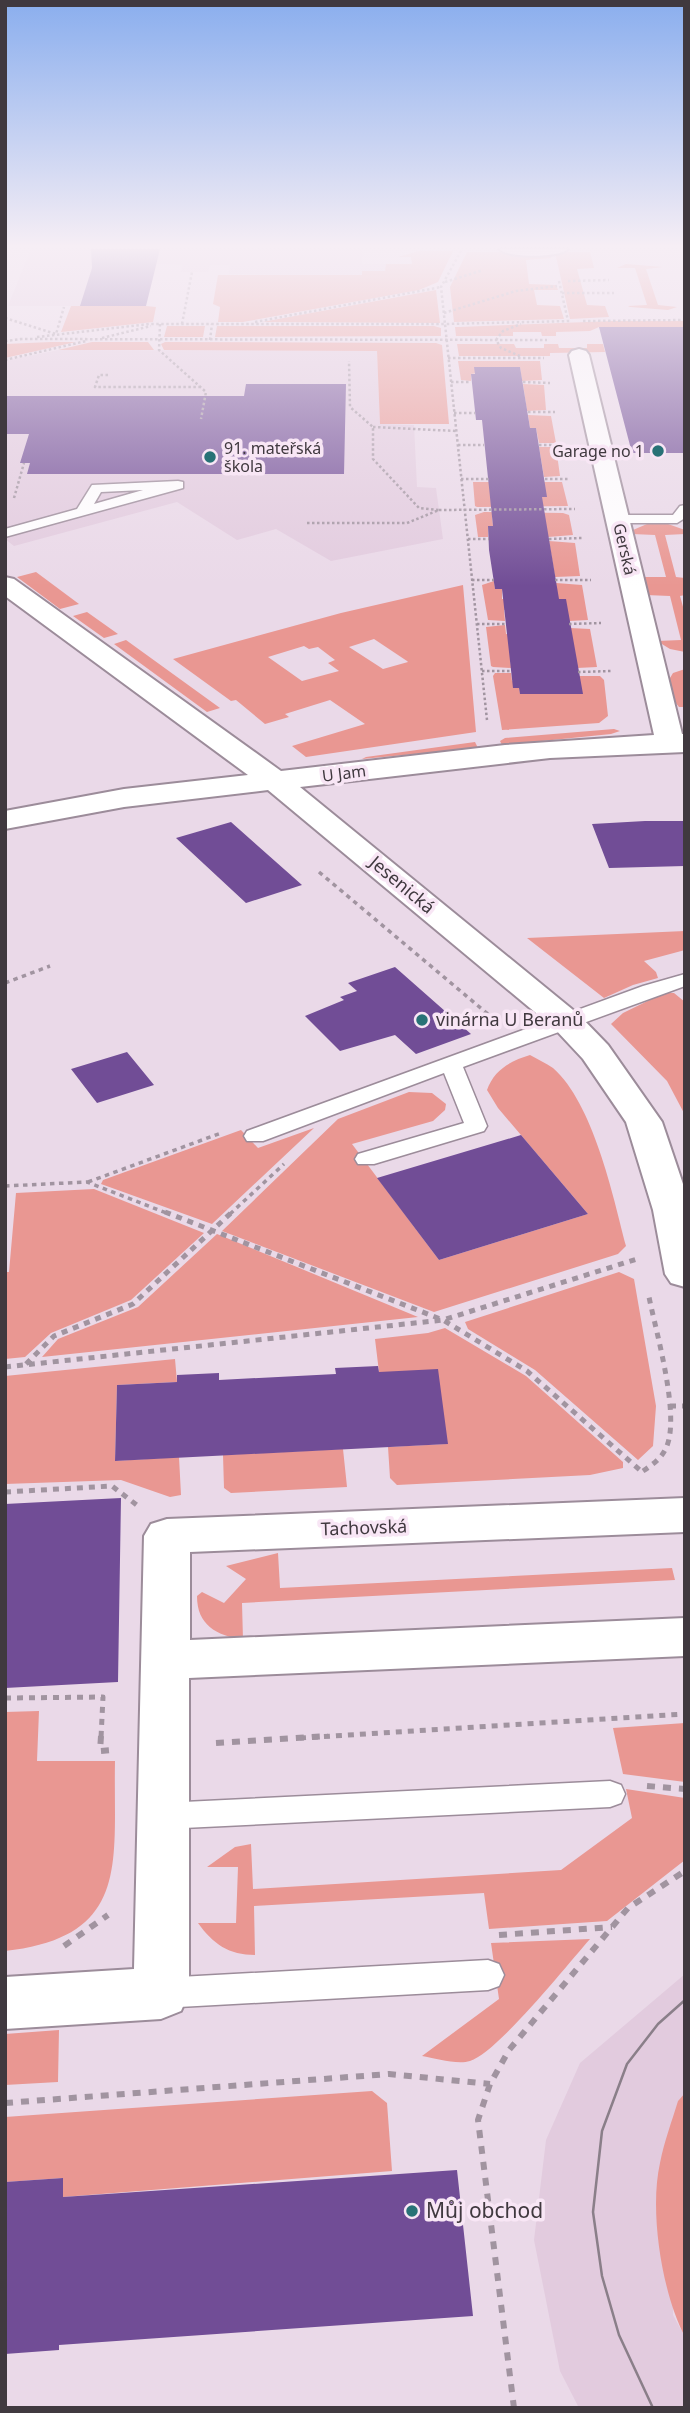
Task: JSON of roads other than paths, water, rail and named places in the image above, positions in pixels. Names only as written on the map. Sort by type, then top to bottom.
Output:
[{"type":"street","name":"Gerská","points":[[581,362],[618,519],[678,743]]},
{"type":"street","name":"Jesenická","points":[[5,584],[275,781],[566,1021],[596,1052],[644,1122],[678,1208],[685,1273]]},
{"type":"street","name":"U Jam","points":[[5,820],[51,809],[491,755],[602,745],[678,743]]},
{"type":"street","name":"Tachovská","points":[[161,1993],[167,1536],[685,1515]]},
{"type":"street","points":[[166,1660],[685,1637]]},
{"type":"street","points":[[5,2003],[161,1993]]},
{"type":"lane","points":[[5,533],[94,509],[178,485],[97,488],[82,512]]},
{"type":"lane","points":[[618,519],[677,519],[685,509]]},
{"type":"lane","points":[[254,1136],[650,990],[685,980]]},
{"type":"lane","points":[[366,1159],[476,1126],[451,1063]]},
{"type":"lane","points":[[163,1816],[610,1794]]},
{"type":"lane","points":[[161,1993],[488,1975]]},
{"type":"tram line","points":[[653,2408],[619,2335],[602,2276],[593,2212],[602,2131],[627,2064],[658,2024],[685,2000]]},
{"type":"place","name":"Garage no 1","points":[[658,451]]},
{"type":"place","name":"91. mateřská škola","points":[[210,457]]},
{"type":"place","name":"vinárna U Beranů","points":[[422,1020]]},
{"type":"place","name":"Můj obchod","points":[[412,2211]]}]
